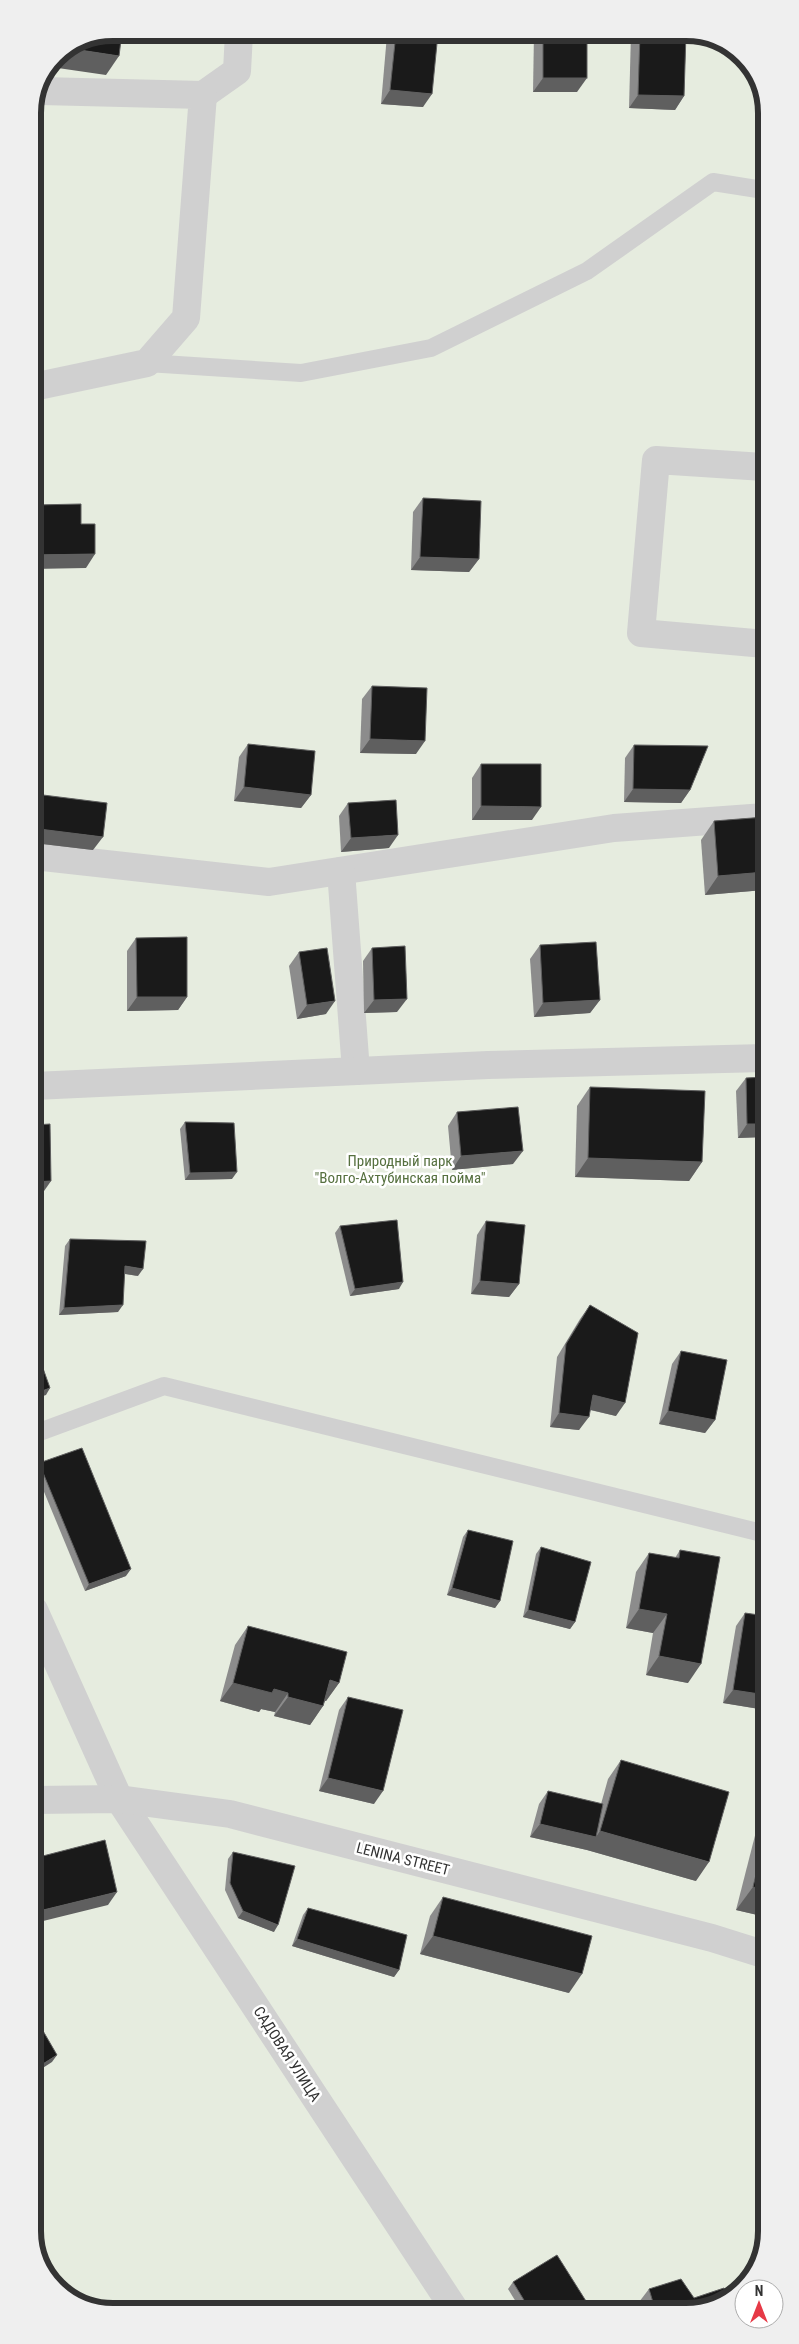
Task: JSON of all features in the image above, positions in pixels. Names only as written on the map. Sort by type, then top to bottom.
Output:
[{"type":"street","points":[[45,91],[203,95],[237,71],[239,41]]},
{"type":"street","points":[[41,385],[147,363],[186,318],[203,95]]},
{"type":"street","points":[[758,467],[656,460],[641,633],[758,643]]},
{"type":"street","points":[[41,857],[269,882],[614,828],[758,818]]},
{"type":"street","points":[[341,871],[356,1072]]},
{"type":"street","points":[[41,1086],[488,1065],[758,1058]]},
{"type":"street","name":"САДОВАЯ УЛИЦА","points":[[41,1626],[119,1799],[450,2303]]},
{"type":"street","name":"LENINA STREET","points":[[41,1800],[119,1799],[230,1814],[712,1938],[758,1952]]},
{"type":"lane","points":[[147,363],[301,373],[431,348],[587,272],[713,182],[758,189]]},
{"type":"lane","points":[[41,1431],[164,1386],[758,1532]]},
{"type":"green space","name":"Природный парк \"Волго-Ахтубинская пойма\"","points":[[113,41],[691,41],[714,47],[730,56],[746,73],[755,94],[758,113],[758,2231],[754,2254],[743,2275],[739,2279],[734,2279],[734,2284],[726,2291],[705,2300],[686,2303],[108,2303],[85,2297],[69,2288],[53,2271],[44,2250],[41,2231],[41,113],[47,85],[53,73],[73,53],[85,47]]},
{"type":"building","points":[[121,41],[119,56],[79,50],[99,43]]},
{"type":"building","points":[[395,41],[437,41],[432,94],[390,90]]},
{"type":"building","points":[[543,41],[587,41],[587,78],[543,78]]},
{"type":"building","points":[[640,41],[686,41],[684,96],[638,95]]},
{"type":"building","points":[[423,498],[481,501],[479,559],[420,557]]},
{"type":"building","points":[[81,504],[81,524],[95,524],[95,554],[41,555],[41,505]]},
{"type":"building","points":[[372,686],[427,688],[425,741],[370,739]]},
{"type":"building","points":[[248,744],[315,751],[311,795],[244,787]]},
{"type":"building","points":[[634,745],[708,746],[690,790],[633,789]]},
{"type":"building","points":[[481,764],[541,764],[541,807],[481,806]]},
{"type":"building","points":[[43,795],[107,803],[103,837],[41,829]]},
{"type":"building","points":[[396,800],[398,835],[351,838],[348,803]]},
{"type":"building","points":[[758,818],[758,873],[718,876],[714,821]]},
{"type":"building","points":[[187,937],[187,997],[137,997],[136,938]]},
{"type":"building","points":[[596,942],[600,1000],[543,1003],[540,945]]},
{"type":"building","points":[[405,946],[407,999],[374,1000],[372,948]]},
{"type":"building","points":[[327,948],[335,1001],[307,1005],[299,952]]},
{"type":"building","points":[[758,1077],[758,1124],[747,1124],[746,1078]]},
{"type":"building","points":[[590,1087],[705,1091],[702,1162],[588,1158]]},
{"type":"building","points":[[518,1107],[523,1151],[461,1156],[457,1112]]},
{"type":"building","points":[[185,1122],[234,1123],[237,1172],[190,1173]]},
{"type":"building","points":[[50,1124],[51,1181],[41,1182],[41,1125]]},
{"type":"building","points":[[397,1220],[403,1282],[355,1289],[340,1226]]},
{"type":"building","points":[[486,1221],[525,1225],[519,1284],[480,1281]]},
{"type":"building","points":[[70,1239],[146,1241],[143,1269],[125,1266],[123,1305],[64,1308]]},
{"type":"building","points":[[590,1305],[638,1333],[625,1403],[593,1395],[589,1417],[559,1413],[566,1344]]},
{"type":"building","points":[[681,1351],[727,1360],[715,1420],[668,1411]]},
{"type":"building","points":[[41,1363],[50,1388],[41,1391]]},
{"type":"building","points":[[82,1448],[131,1569],[89,1584],[41,1468],[41,1462]]},
{"type":"building","points":[[468,1530],[513,1541],[500,1601],[452,1588]]},
{"type":"building","points":[[541,1547],[591,1562],[575,1622],[528,1610]]},
{"type":"building","points":[[680,1550],[720,1557],[701,1664],[659,1656],[667,1614],[639,1609],[649,1553],[679,1558]]},
{"type":"building","points":[[745,1613],[758,1615],[758,1694],[733,1690]]},
{"type":"building","points":[[248,1626],[347,1652],[339,1683],[330,1680],[323,1706],[288,1697],[288,1693],[274,1689],[272,1693],[233,1683]]},
{"type":"building","points":[[348,1697],[403,1710],[383,1791],[328,1778]]},
{"type":"building","points":[[621,1760],[729,1792],[709,1862],[600,1831]]},
{"type":"building","points":[[548,1791],[603,1804],[596,1837],[540,1824]]},
{"type":"building","points":[[105,1840],[117,1892],[41,1911],[41,1856]]},
{"type":"building","points":[[233,1852],[295,1866],[278,1925],[243,1911],[230,1883]]},
{"type":"building","points":[[758,1866],[758,1888],[753,1887]]},
{"type":"building","points":[[443,1897],[592,1936],[582,1974],[433,1936]]},
{"type":"building","points":[[308,1908],[407,1935],[399,1970],[297,1939]]},
{"type":"building","points":[[41,2027],[57,2055],[41,2065]]},
{"type":"building","points":[[557,2255],[587,2303],[526,2303],[513,2282]]},
{"type":"building","points":[[681,2279],[694,2298],[724,2288],[725,2291],[695,2302],[653,2303],[649,2289]]}]
